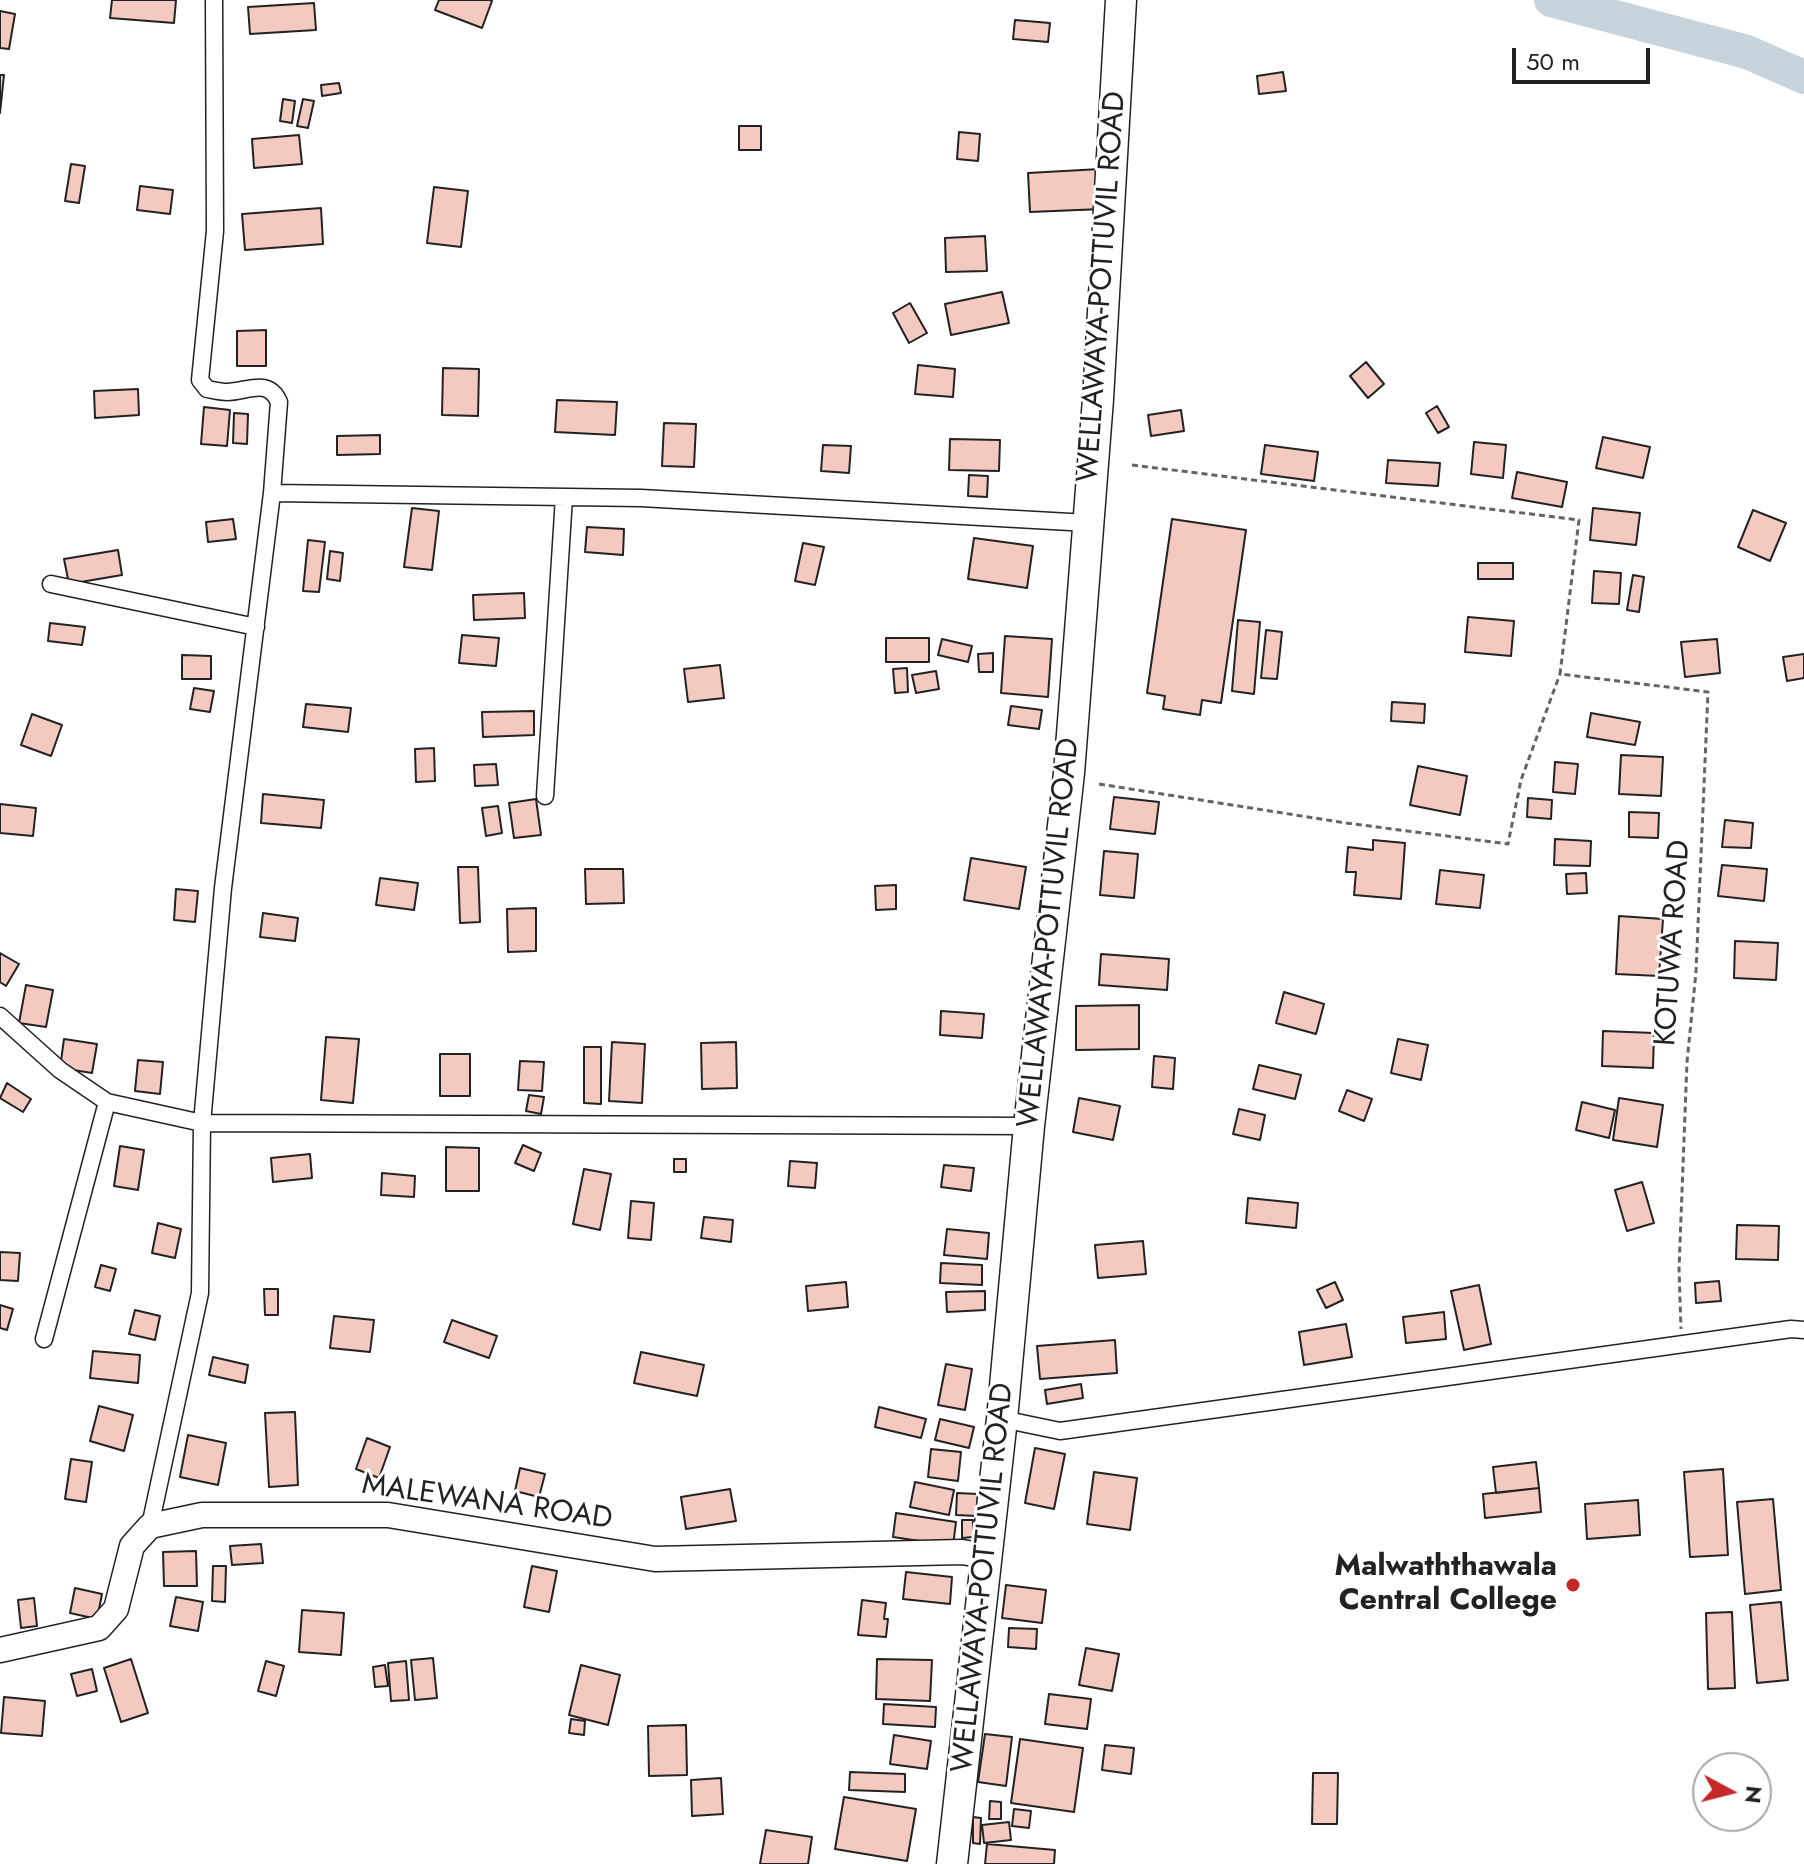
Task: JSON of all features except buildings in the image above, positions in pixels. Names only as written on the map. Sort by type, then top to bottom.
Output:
[{"type":"highway","name":"WELLAWAYA-POTTUVIL ROAD","points":[[952,1864],[1069,773],[1121,0]]},
{"type":"street","points":[[0,1650],[99,1628],[116,1609],[132,1546],[150,1526],[200,1293],[202,1123],[223,888],[272,493],[279,402],[275,393],[263,386],[227,392],[207,389],[200,380],[215,231],[214,0]]},
{"type":"street","points":[[272,493],[641,498],[1088,523]]},
{"type":"street","points":[[545,796],[564,497]]},
{"type":"street","points":[[51,584],[256,627]]},
{"type":"street","points":[[0,1016],[60,1070],[107,1102],[202,1123],[1029,1126]]},
{"type":"street","points":[[44,1339],[107,1102]]},
{"type":"street","points":[[1002,1419],[1060,1431],[1804,1330]]},
{"type":"street","name":"MALEWANA ROAD","points":[[150,1526],[202,1515],[388,1515],[655,1559],[962,1552],[986,1556]]},
{"type":"path","points":[[1099,784],[1346,823],[1508,844],[1521,780],[1560,674],[1579,520],[1132,465]]},
{"type":"path","name":"KOTUWA ROAD","points":[[1560,674],[1708,692],[1696,972],[1687,1062],[1679,1269],[1681,1345]]},
{"type":"waterway","points":[[1551,0],[1747,52],[1804,77]]},
{"type":"place","name":"Malwaththawala Central College","points":[[1573,1585]]}]
